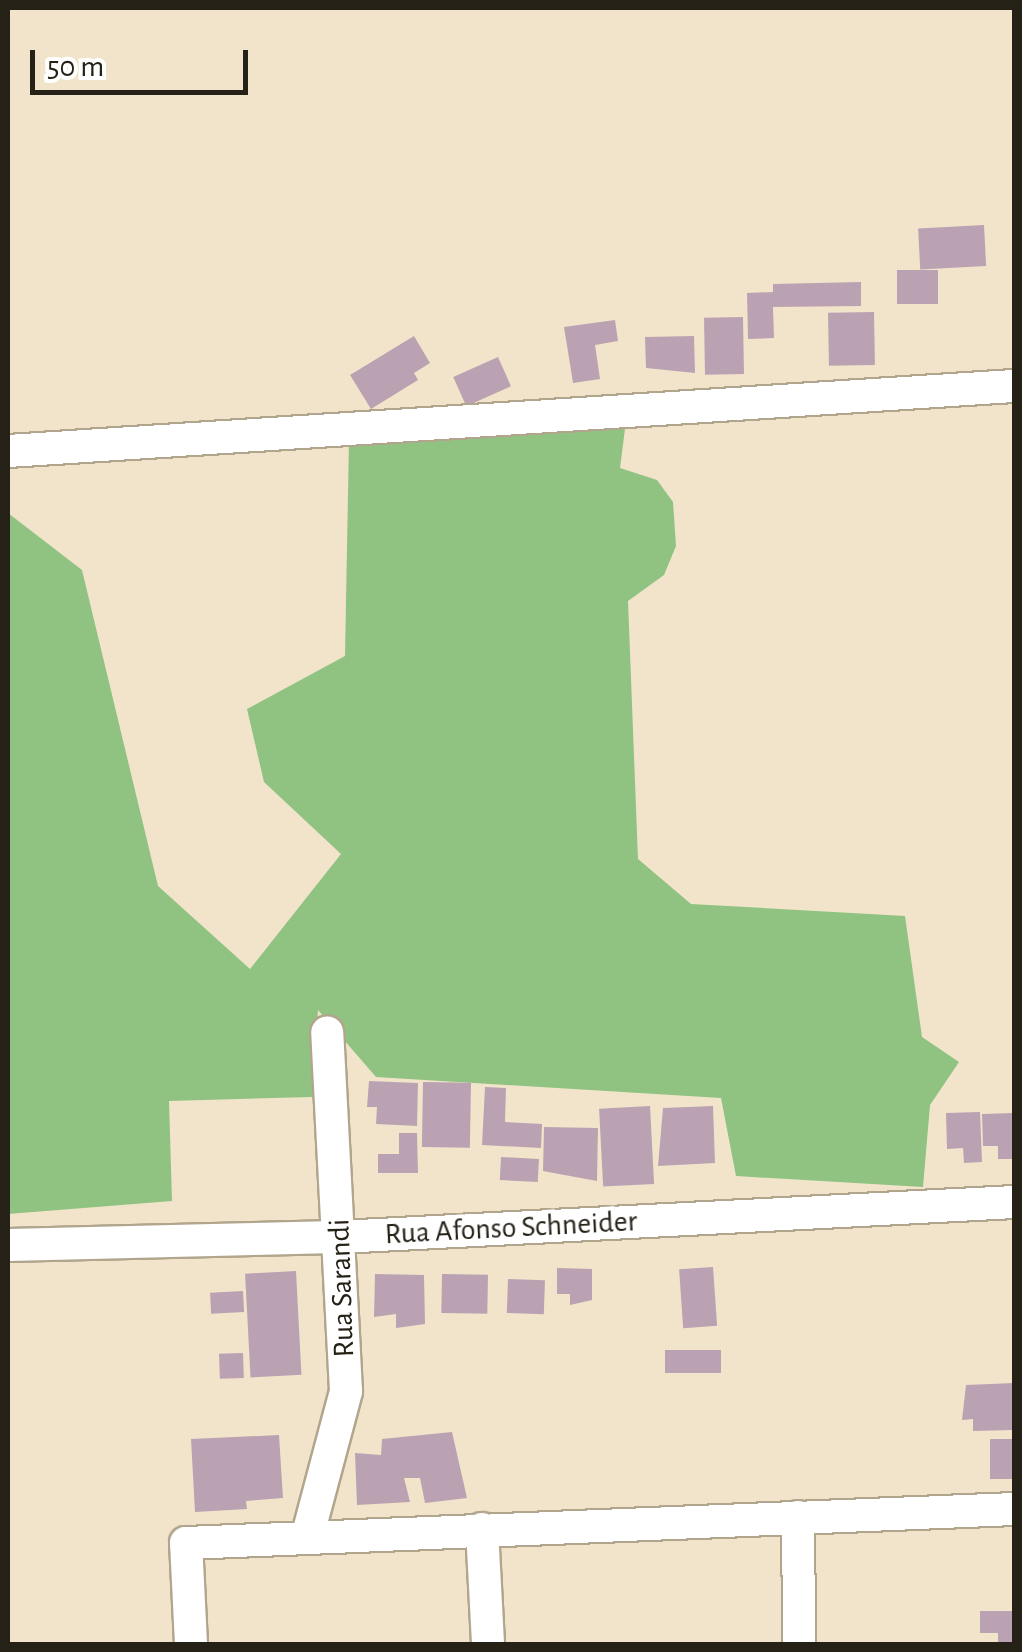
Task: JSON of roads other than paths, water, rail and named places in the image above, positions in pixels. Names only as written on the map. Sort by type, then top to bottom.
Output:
[{"type":"street","points":[[8,451],[1014,386]]},
{"type":"street","name":"Rua Sarandi","points":[[307,1538],[346,1391],[328,1033]]},
{"type":"street","name":"Rua Afonso Schneider","points":[[8,1245],[340,1236],[1014,1202]]},
{"type":"street","points":[[191,1644],[186,1543],[1014,1509]]},
{"type":"street","points":[[798,1517],[799,1644]]},
{"type":"street","points":[[482,1529],[488,1644]]}]
